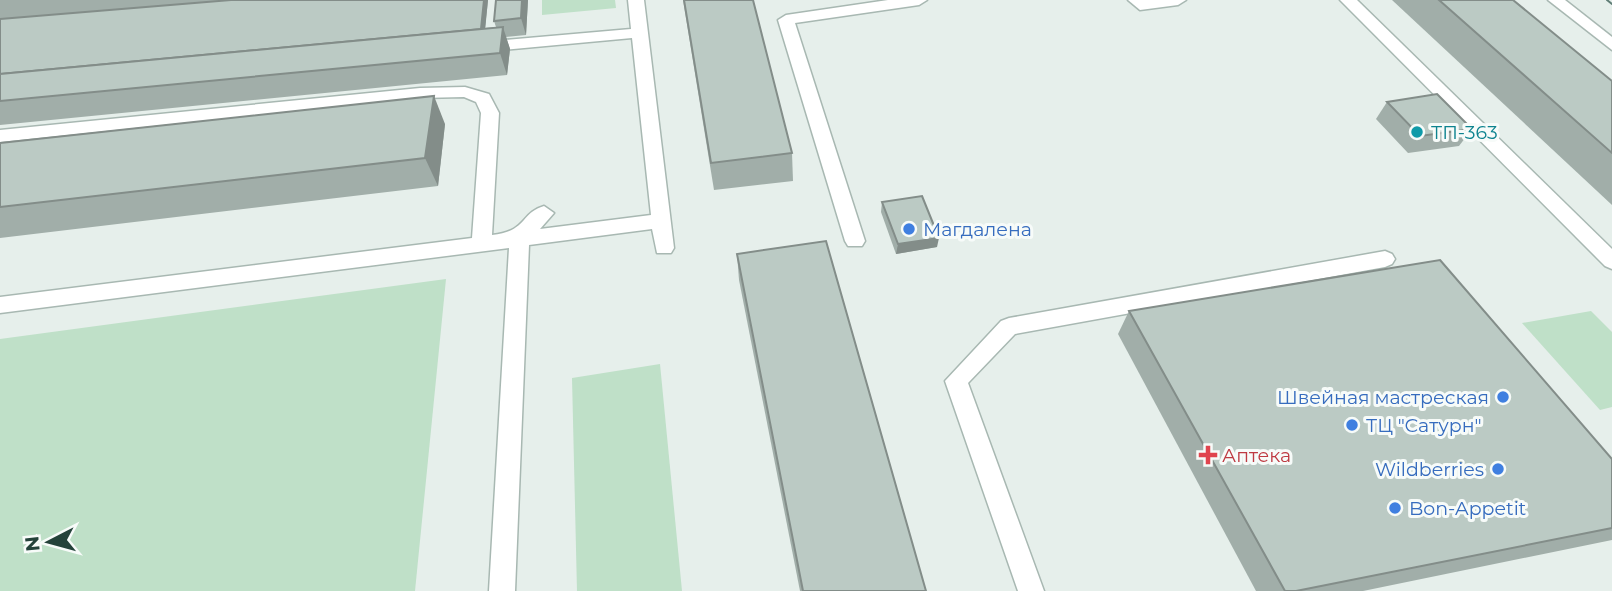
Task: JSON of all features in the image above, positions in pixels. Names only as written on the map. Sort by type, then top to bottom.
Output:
[{"type":"lane","points":[[636,0],[664,248]]},
{"type":"lane","points":[[855,241],[786,20],[919,0]]},
{"type":"lane","points":[[1136,0],[1140,5],[1178,0]]},
{"type":"lane","points":[[1348,0],[1612,261]]},
{"type":"lane","points":[[1556,0],[1612,44]]},
{"type":"lane","points":[[458,49],[639,33]]},
{"type":"lane","points":[[0,136],[420,93],[465,92],[483,97],[490,113],[482,244]]},
{"type":"lane","points":[[502,591],[519,239],[544,213]]},
{"type":"lane","points":[[0,305],[661,221]]},
{"type":"lane","points":[[1031,591],[956,381],[1009,327],[1385,260]]},
{"type":"green space","points":[[542,0],[615,0],[616,8],[542,15]]},
{"type":"green space","points":[[446,279],[415,591],[0,591],[0,339]]},
{"type":"green space","points":[[1591,311],[1612,332],[1612,407],[1600,410],[1522,323]]},
{"type":"green space","points":[[660,364],[682,591],[577,591],[572,378]]},
{"type":"building","points":[[231,0],[484,0],[481,29],[0,74],[0,19]]},
{"type":"building","points":[[496,0],[522,0],[521,18],[494,21]]},
{"type":"building","points":[[684,0],[753,0],[792,153],[711,163]]},
{"type":"building","points":[[1439,0],[1513,0],[1612,81],[1612,153]]},
{"type":"building","points":[[503,27],[500,53],[0,101],[0,74]]},
{"type":"building","points":[[1437,94],[1472,129],[1420,136],[1387,102]]},
{"type":"building","points":[[434,96],[425,158],[0,207],[0,143]]},
{"type":"building","name":"Магдалена","points":[[922,196],[939,238],[898,244],[882,202]]},
{"type":"building","points":[[826,241],[926,591],[803,591],[737,254]]},
{"type":"building","name":"ТЦ \"Сатурн\"","points":[[1440,260],[1612,459],[1612,528],[1285,591],[1129,311]]},
{"type":"tram line","points":[[1607,0],[1612,4]]},
{"type":"place","name":"ТП-363","points":[[1417,132]]},
{"type":"place","name":"Магдалена","points":[[909,229]]},
{"type":"place","name":"Швейная мастреская","points":[[1503,397]]},
{"type":"place","name":"ТЦ \"Сатурн\"","points":[[1352,425]]},
{"type":"place","name":"Аптека","points":[[1208,455]]},
{"type":"place","name":"Wildberries","points":[[1498,469]]},
{"type":"place","name":"Bon-Appetit","points":[[1395,508]]}]
